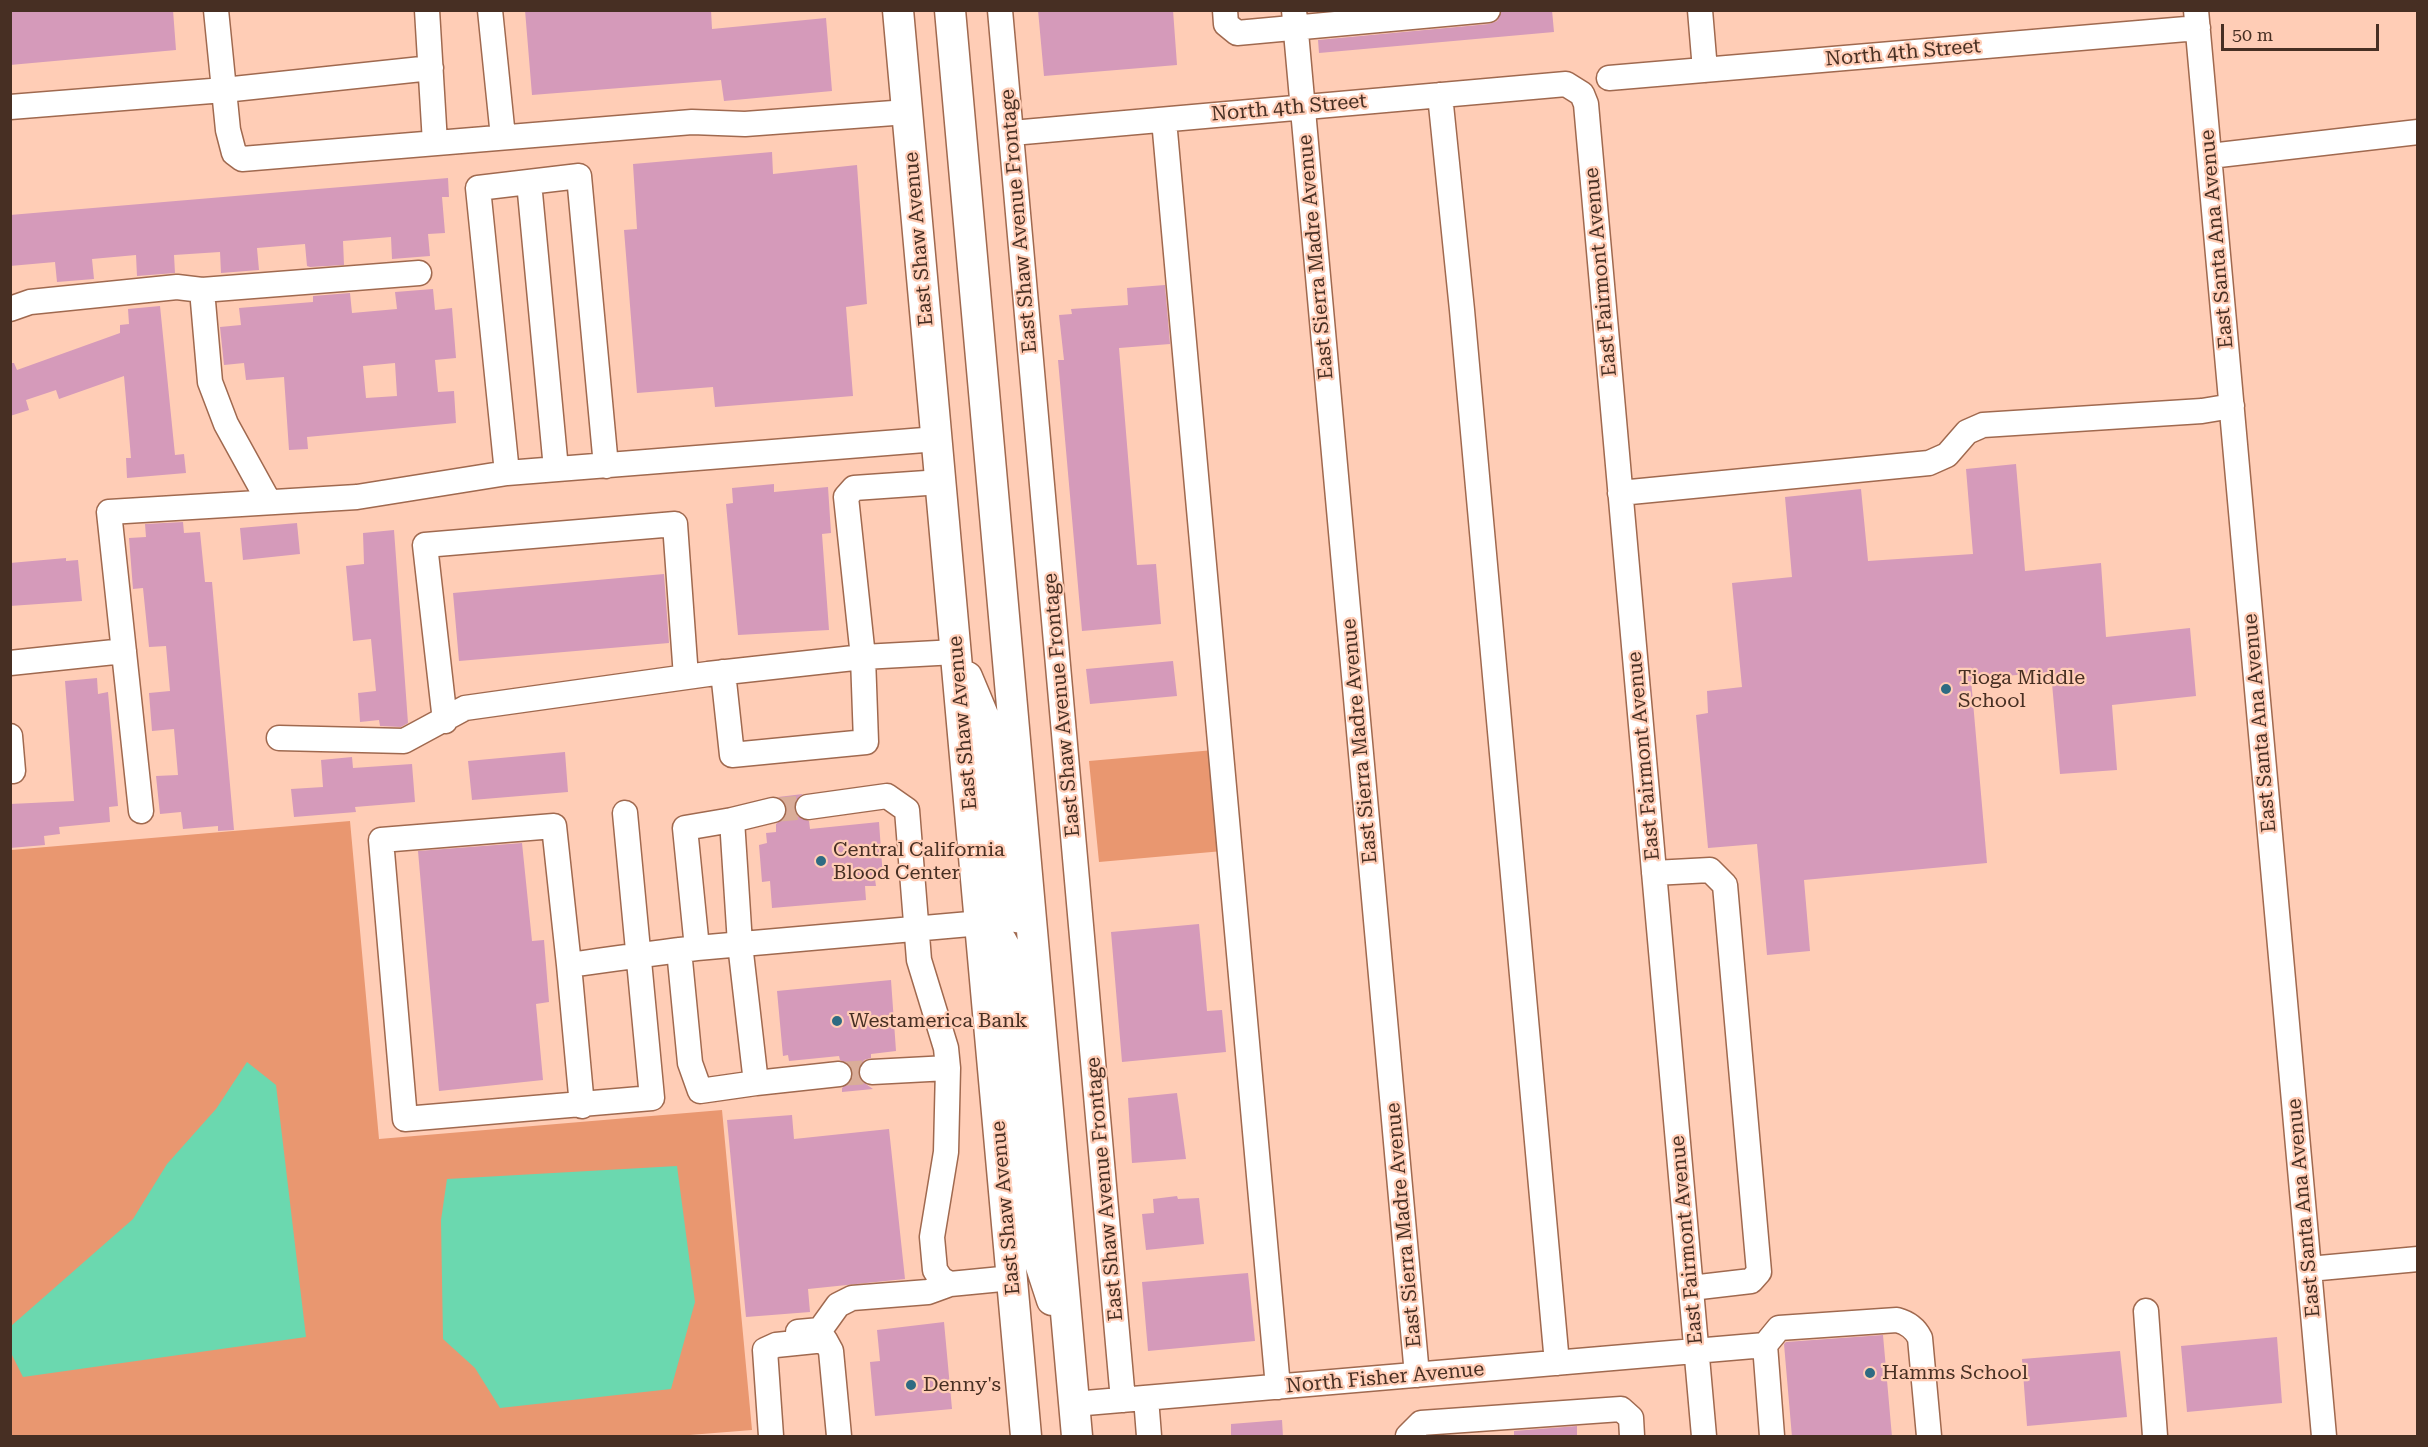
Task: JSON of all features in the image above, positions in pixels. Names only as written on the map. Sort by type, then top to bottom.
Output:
[{"type":"main road","name":"East Shaw Avenue","points":[[898,10],[1026,1437]]},
{"type":"main road","points":[[950,10],[1029,918],[1077,1437]]},
{"type":"main road","points":[[956,652],[985,720],[1002,904],[1007,913],[1018,918],[1029,918]]},
{"type":"main road","points":[[981,923],[994,930],[1000,937],[1009,959],[1036,1251],[1069,1349]]},
{"type":"street","points":[[216,10],[228,130],[234,153],[242,159],[692,122],[745,124],[907,112]]},
{"type":"street","points":[[427,10],[435,143]]},
{"type":"street","points":[[490,10],[511,136]]},
{"type":"street","name":"East Shaw Avenue Frontage","points":[[1000,10],[1134,1399],[1149,1437]]},
{"type":"street","points":[[1225,10],[1226,24],[1237,33],[1295,18],[1488,10]]},
{"type":"street","points":[[1700,10],[1705,70]]},
{"type":"street","name":"East Sierra Madre Avenue","points":[[1295,18],[1417,1374]]},
{"type":"street","name":"North 4th Street","points":[[1609,78],[2197,19]]},
{"type":"street","name":"East Santa Ana Avenue","points":[[2197,19],[2324,1437]]},
{"type":"street","points":[[10,107],[224,90],[430,68]]},
{"type":"street","name":"North 4th Street","points":[[1012,134],[1566,84]]},
{"type":"street","name":"East Fairmont Avenue","points":[[1566,84],[1582,94],[1586,104],[1704,1437]]},
{"type":"street","points":[[1440,95],[1462,310],[1557,1364]]},
{"type":"street","points":[[1164,120],[1278,1387]]},
{"type":"street","points":[[2210,156],[2418,132]]},
{"type":"street","points":[[507,473],[478,188],[579,176],[606,466]]},
{"type":"street","points":[[529,182],[556,469]]},
{"type":"street","points":[[10,309],[30,302],[52,299],[177,287],[202,290],[419,273]]},
{"type":"street","points":[[202,290],[210,382],[226,424],[269,502]]},
{"type":"street","points":[[1620,493],[1929,463],[1947,455],[1967,432],[1983,425],[2202,411],[2232,406]]},
{"type":"street","points":[[141,811],[109,513],[357,497],[507,473],[937,440]]},
{"type":"street","points":[[723,672],[732,755],[866,742],[863,657],[846,497],[854,489],[941,482]]},
{"type":"street","points":[[445,722],[424,545],[675,524],[686,677]]},
{"type":"street","points":[[10,663],[124,651]]},
{"type":"street","points":[[279,738],[404,741],[445,722],[465,708],[723,672],[863,657],[956,652]]},
{"type":"street","points":[[10,736],[13,771],[10,771]]},
{"type":"street","points":[[808,807],[887,796],[907,810],[919,960],[946,1048],[948,1068],[946,1152],[932,1237],[935,1270],[941,1279],[950,1284]]},
{"type":"street","points":[[773,810],[685,828],[690,1063],[700,1091],[839,1074]]},
{"type":"street","points":[[582,1106],[555,826],[381,840],[405,1119],[582,1106],[652,1098],[625,813]]},
{"type":"street","points":[[732,820],[740,944],[756,1083]]},
{"type":"street","points":[[1654,873],[1710,870],[1725,885],[1759,1272],[1751,1281],[1691,1288]]},
{"type":"street","points":[[569,964],[688,949],[981,923]]},
{"type":"street","points":[[872,1072],[948,1068]]},
{"type":"street","points":[[2309,1269],[2418,1259]]},
{"type":"street","points":[[771,1347],[772,1335],[820,1330],[838,1305],[852,1298],[928,1292],[950,1284],[1012,1278]]},
{"type":"street","points":[[2146,1311],[2155,1437]]},
{"type":"street","points":[[1772,1437],[1765,1345],[1779,1328],[1898,1320],[1906,1322],[1916,1330],[1920,1338],[1929,1437]]},
{"type":"street","points":[[771,1437],[765,1350],[771,1347],[825,1340],[831,1351],[840,1437]]},
{"type":"street","name":"North Fisher Avenue","points":[[1074,1404],[1765,1345]]},
{"type":"street","points":[[1408,1437],[1421,1423],[1621,1409],[1631,1418],[1632,1437]]},
{"type":"shaded area","points":[[1214,750],[1223,851],[1099,862],[1089,761]]},
{"type":"shaded area","points":[[350,821],[379,1139],[722,1110],[752,1430],[677,1436],[11,1436],[11,850]]},
{"type":"shaded area","points":[[247,1062],[276,1085],[306,1337],[23,1377],[11,1353],[11,1326],[133,1219],[167,1164],[216,1109]]},
{"type":"shaded area","points":[[677,1166],[695,1302],[671,1389],[500,1408],[475,1368],[443,1339],[441,1220],[447,1179]]},
{"type":"building","points":[[10,10],[173,10],[176,50],[10,65]]},
{"type":"building","points":[[525,10],[711,10],[712,29],[826,18],[832,91],[724,101],[721,80],[532,95]]},
{"type":"building","points":[[1038,10],[1173,10],[1177,65],[1044,76]]},
{"type":"building","points":[[1502,10],[1552,10],[1554,32],[1319,53],[1318,40],[1489,24],[1497,21]]},
{"type":"building","points":[[772,152],[773,174],[857,165],[867,304],[846,307],[853,396],[715,407],[713,387],[637,393],[624,230],[637,229],[633,164]]},
{"type":"building","points":[[448,178],[449,197],[442,197],[445,233],[428,234],[430,256],[392,259],[391,237],[343,241],[344,265],[307,266],[305,244],[257,248],[259,270],[221,273],[220,252],[174,255],[175,273],[137,276],[136,255],[92,259],[94,279],[57,282],[55,262],[10,266],[10,215]]},
{"type":"building","points":[[1165,285],[1170,344],[1119,348],[1137,565],[1156,564],[1161,624],[1082,631],[1058,360],[1064,360],[1059,315],[1072,314],[1071,309],[1128,305],[1127,288]]},
{"type":"building","points":[[433,289],[435,310],[452,308],[456,358],[435,360],[438,392],[454,391],[456,423],[307,437],[308,449],[289,450],[284,377],[246,380],[244,363],[224,365],[220,327],[241,325],[239,308],[313,302],[313,296],[350,293],[352,313],[397,309],[395,292]],"holes":[[[395,363],[397,396],[366,398],[363,366]]]},
{"type":"building","points":[[160,306],[175,455],[184,454],[186,473],[127,478],[126,458],[131,458],[124,376],[59,399],[56,390],[26,400],[29,410],[10,416],[10,363],[14,363],[17,370],[120,333],[120,325],[129,324],[128,309]]},
{"type":"building","points":[[2016,464],[2025,571],[2101,563],[2106,637],[2190,628],[2196,696],[2112,705],[2117,770],[2060,774],[2051,672],[1971,679],[1987,863],[1804,880],[1810,951],[1767,955],[1757,844],[1708,848],[1696,715],[1708,713],[1707,691],[1742,687],[1732,583],[1792,577],[1785,497],[1861,489],[1868,561],[1973,554],[1966,469]]},
{"type":"building","points":[[774,484],[774,492],[828,487],[831,533],[822,534],[829,630],[738,635],[726,504],[733,503],[732,488]]},
{"type":"building","points":[[183,522],[184,533],[200,532],[205,582],[212,582],[234,830],[218,831],[218,826],[183,829],[181,812],[160,814],[156,776],[178,775],[174,729],[152,731],[149,693],[170,691],[166,646],[149,647],[143,588],[133,589],[129,538],[146,537],[145,524]]},
{"type":"building","points":[[297,523],[300,554],[243,560],[240,528]]},
{"type":"building","points":[[394,530],[408,723],[401,727],[380,726],[379,720],[360,722],[358,693],[376,691],[371,639],[353,641],[346,566],[364,564],[363,533]]},
{"type":"building","points":[[66,558],[66,561],[78,560],[82,601],[10,606],[10,563]]},
{"type":"building","points":[[664,574],[669,643],[459,661],[453,593]]},
{"type":"building","points":[[1173,661],[1177,696],[1090,704],[1086,669]]},
{"type":"building","points":[[97,678],[98,694],[108,692],[118,806],[109,807],[110,822],[59,827],[60,834],[44,836],[45,845],[10,848],[10,804],[74,801],[65,681]]},
{"type":"building","points":[[565,752],[568,792],[472,800],[468,761]]},
{"type":"building","points":[[352,757],[353,768],[412,764],[415,802],[355,807],[356,812],[294,817],[291,789],[323,787],[321,760]]},
{"type":"building","name":"Central California Blood Center","points":[[803,794],[795,801],[794,810],[797,816],[809,821],[810,829],[879,822],[883,878],[875,879],[876,886],[865,886],[866,900],[772,908],[770,881],[762,882],[759,845],[767,843],[766,833],[776,832],[776,824],[786,815],[787,806],[778,797]]},
{"type":"building","points":[[522,843],[532,941],[544,940],[549,1002],[536,1004],[543,1080],[439,1091],[418,851]]},
{"type":"building","points":[[1199,924],[1207,1011],[1222,1010],[1226,1052],[1122,1062],[1111,932]]},
{"type":"building","name":"Westamerica Bank","points":[[891,980],[896,1051],[871,1054],[871,1058],[864,1060],[858,1072],[860,1080],[873,1089],[842,1092],[842,1088],[852,1080],[853,1073],[850,1065],[840,1060],[839,1056],[789,1061],[788,1055],[783,1056],[777,991]]},
{"type":"building","points":[[1177,1093],[1186,1159],[1132,1163],[1128,1098]]},
{"type":"building","points":[[792,1115],[794,1139],[889,1129],[905,1279],[808,1289],[810,1312],[746,1317],[727,1120]]},
{"type":"building","points":[[1177,1196],[1178,1199],[1199,1198],[1204,1244],[1146,1250],[1142,1214],[1154,1213],[1153,1199]]},
{"type":"building","points":[[1248,1273],[1255,1341],[1148,1351],[1142,1282]]},
{"type":"building","name":"Denny's","points":[[944,1322],[952,1409],[875,1416],[870,1362],[880,1361],[877,1330]]},
{"type":"building","points":[[1883,1335],[1892,1437],[1792,1437],[1784,1344],[1786,1342]]},
{"type":"building","points":[[2277,1337],[2282,1403],[2187,1412],[2181,1346]]},
{"type":"building","points":[[2120,1351],[2127,1417],[2027,1426],[2022,1359]]},
{"type":"building","points":[[1282,1420],[1283,1437],[1231,1437],[1231,1424]]},
{"type":"building","points":[[1577,1426],[1577,1437],[1514,1437],[1514,1431]]},
{"type":"tunnel","points":[[773,810],[808,807]]},
{"type":"tunnel","points":[[839,1074],[872,1072]]},
{"type":"place","name":"Tioga Middle School","points":[[1946,689]]},
{"type":"place","name":"Central California Blood Center","points":[[821,861]]},
{"type":"place","name":"Westamerica Bank","points":[[837,1021]]},
{"type":"place","name":"Hamms School","points":[[1870,1373]]},
{"type":"place","name":"Denny's","points":[[911,1385]]}]
